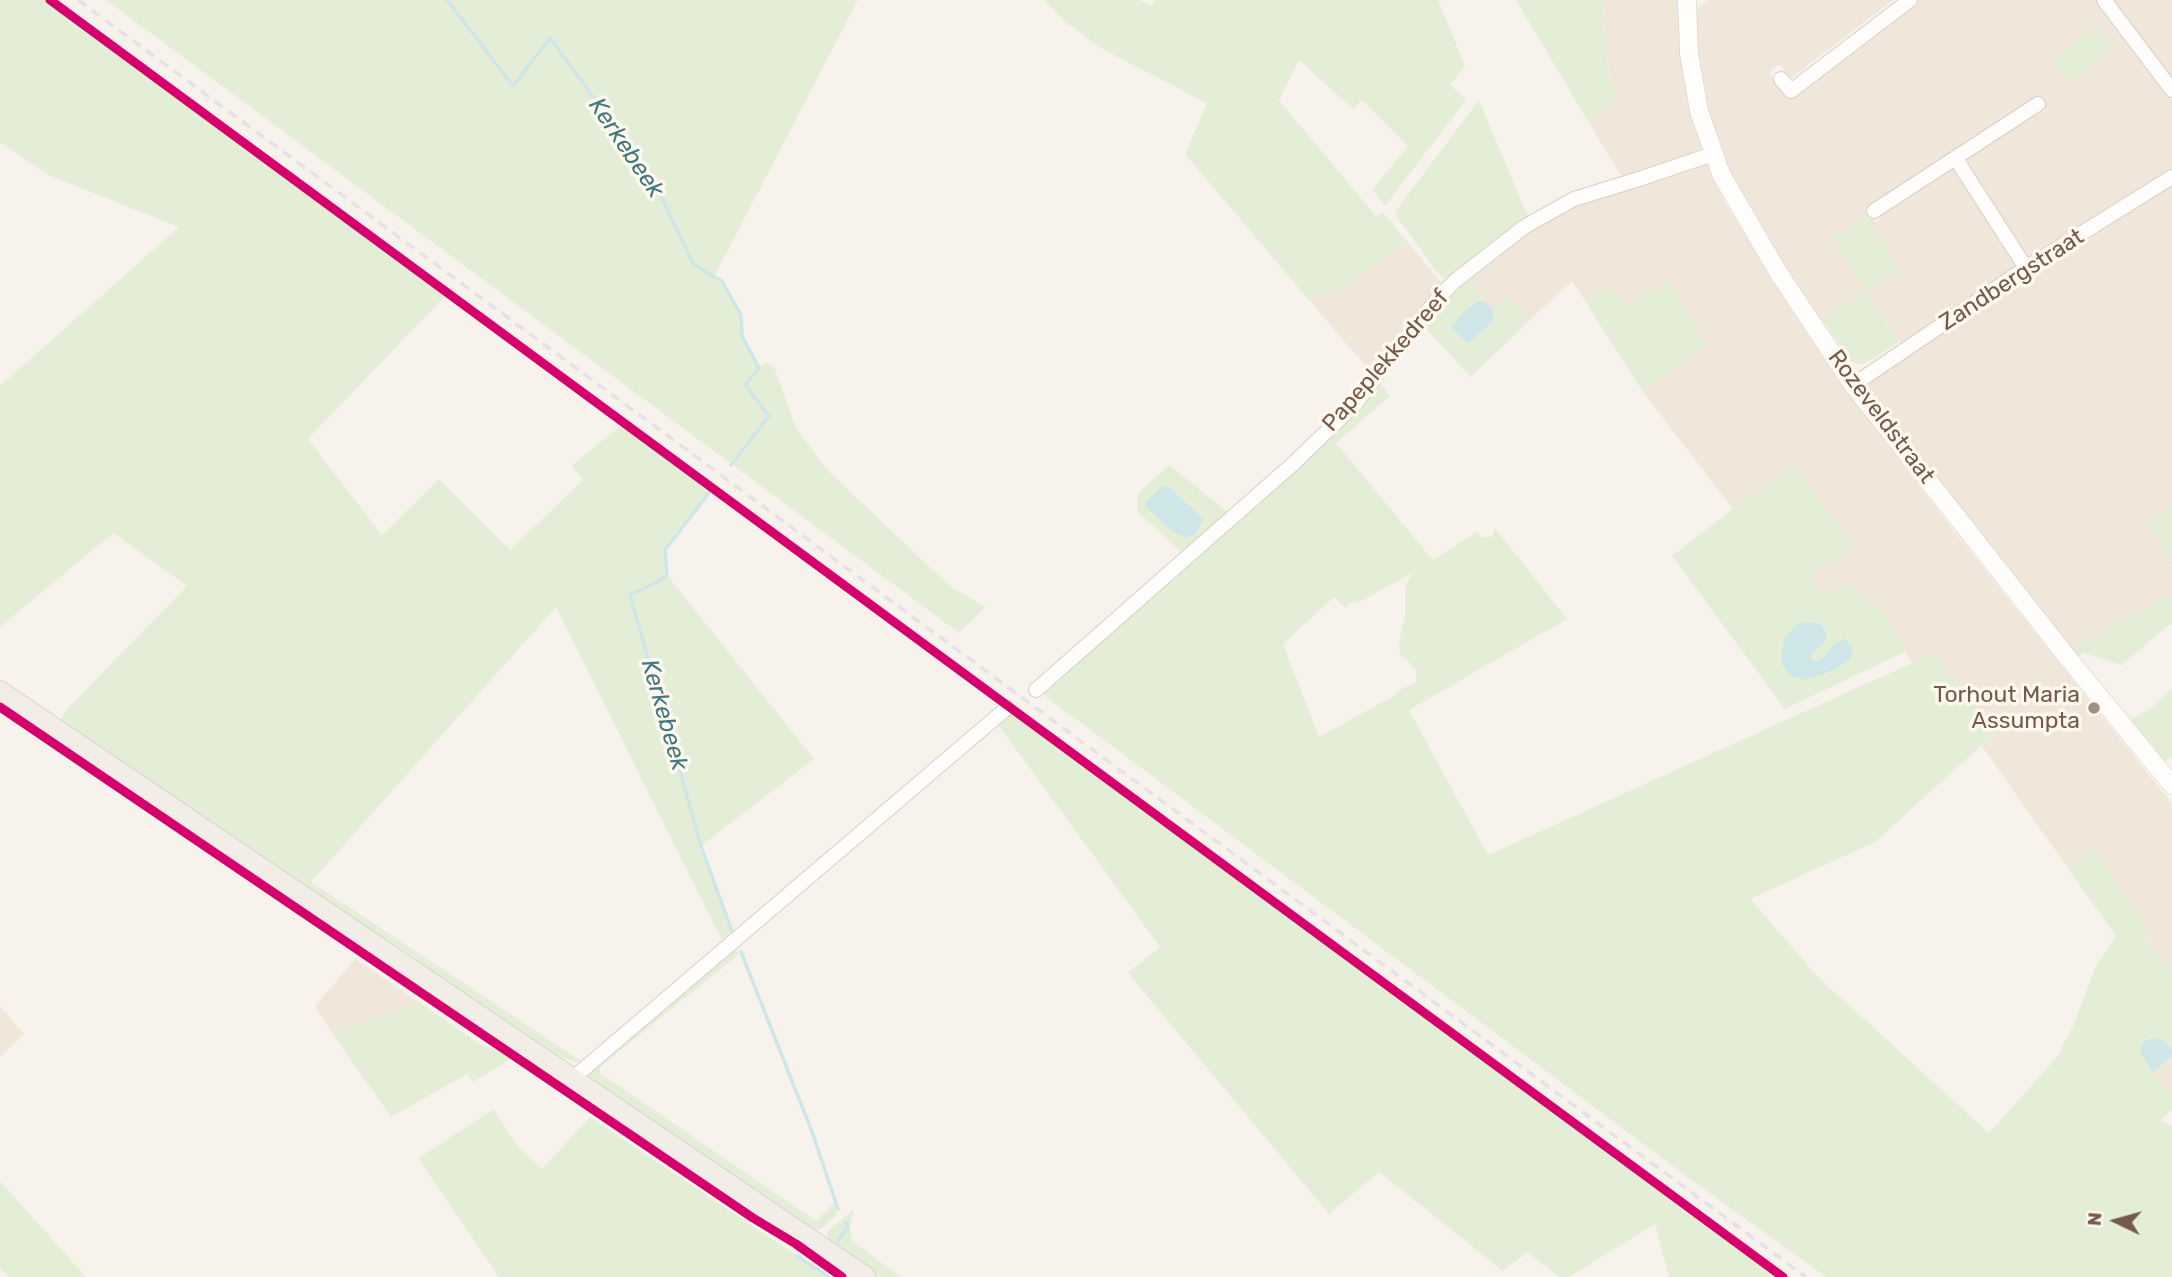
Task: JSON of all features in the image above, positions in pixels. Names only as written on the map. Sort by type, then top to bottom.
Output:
[{"type":"main road","points":[[0,692],[865,1277]]},
{"type":"street","points":[[1687,0],[1699,0]]},
{"type":"street","name":"Rozeveldstraat","points":[[1687,0],[1693,83],[1713,153],[1729,189],[1778,272],[1853,384],[2068,658],[2172,785]]},
{"type":"street","points":[[1781,79],[1791,91],[1910,0]]},
{"type":"street","points":[[2104,0],[2172,90]]},
{"type":"street","points":[[1874,211],[2038,104]]},
{"type":"street","name":"Papeplekkedreef","points":[[1037,690],[1294,463],[1355,404],[1439,297],[1455,281],[1524,227],[1574,199],[1713,153]]},
{"type":"street","points":[[1956,159],[2026,268]]},
{"type":"street","name":"Zandbergstraat","points":[[1853,384],[2026,268],[2172,177]]},
{"type":"street","points":[[572,1080],[1007,708]]},
{"type":"shaded area","points":[[1602,0],[1679,0],[1704,151],[1623,179],[1588,121],[1617,96],[1610,82]]},
{"type":"shaded area","points":[[1709,0],[1893,0],[1790,79],[1780,64],[1769,72],[1788,97],[1916,0],[2097,0],[2172,101],[2172,170],[2034,257],[2027,256],[1968,164],[1968,159],[2034,113],[2046,112],[2038,97],[1867,208],[1876,222],[1881,217],[1881,211],[1951,168],[1956,170],[2016,261],[2015,269],[1900,343],[1866,291],[1820,322],[1750,209],[1725,162],[1701,92],[1695,10]],"holes":[[[1866,216],[1900,270],[1866,291],[1834,237]]]},
{"type":"shaded area","points":[[2111,0],[2172,0],[2172,81]]},
{"type":"shaded area","points":[[1702,161],[1709,164],[1726,204],[1767,270],[1864,413],[1952,529],[2172,804],[2172,970],[2141,934],[2146,930],[2095,848],[2067,867],[1982,746],[1994,734],[1934,653],[1912,663],[1887,617],[1846,582],[1824,598],[1809,576],[1794,468],[1733,509],[1643,392],[1706,345],[1668,281],[1624,308],[1611,287],[1585,301],[1572,281],[1530,320],[1509,296],[1492,308],[1468,277],[1520,233],[1580,201]]},
{"type":"shaded area","points":[[2172,184],[2172,506],[2150,520],[2172,566],[2172,594],[2071,649],[1962,519],[1868,387],[1870,379]]},
{"type":"shaded area","points":[[1407,241],[1447,290],[1375,377],[1308,299],[1340,291]]},
{"type":"shaded area","points":[[355,959],[420,1003],[332,1033],[315,1006]]},
{"type":"shaded area","points":[[0,1006],[24,1034],[0,1057]]},
{"type":"shaded area","points":[[2172,1056],[2172,1094],[2152,1073]]},
{"type":"green space","points":[[0,0],[50,0],[445,296],[308,439],[382,535],[439,479],[510,550],[583,480],[571,466],[623,424],[712,489],[666,550],[667,575],[814,759],[701,846],[732,931],[722,940],[556,607],[311,882],[581,1061],[573,1062],[540,1047],[419,964],[416,958],[388,940],[376,937],[60,720],[70,706],[187,586],[113,533],[0,627],[0,386],[179,227],[48,175],[0,142]]},
{"type":"green space","points":[[106,0],[858,0],[714,277],[722,281],[741,315],[742,336],[759,367],[767,363],[774,366],[795,426],[826,469],[951,587],[986,607],[959,633]]},
{"type":"green space","points":[[1044,0],[1140,0],[1152,6],[1155,0],[1438,0],[1465,66],[1450,85],[1466,100],[1385,206],[1372,189],[1408,147],[1362,100],[1353,109],[1299,60],[1279,100],[1376,216],[1383,212],[1407,241],[1340,291],[1308,299],[1185,154],[1207,103],[1104,50],[1067,23]]},
{"type":"green space","points":[[1516,0],[1602,0],[1610,82],[1618,97],[1588,121]]},
{"type":"green space","points":[[2095,27],[2113,49],[2070,82],[2052,60]]},
{"type":"green space","points":[[1479,100],[1528,217],[1465,269],[1452,277],[1444,278],[1394,213]]},
{"type":"green space","points":[[1867,216],[1901,271],[1866,291],[1833,237]]},
{"type":"green space","points":[[1468,277],[1485,302],[1477,302],[1468,344],[1494,320],[1492,308],[1509,296],[1530,320],[1471,377],[1421,324]]},
{"type":"green space","points":[[1668,281],[1706,345],[1643,392],[1585,301],[1611,287],[1625,308]]},
{"type":"green space","points":[[1866,291],[1899,342],[1862,365],[1850,361],[1822,320]]},
{"type":"green space","points":[[1375,377],[1390,396],[1336,443],[1433,560],[1478,531],[1481,537],[1492,537],[1495,528],[1567,619],[1409,710],[1488,855],[1934,653],[1994,734],[1875,842],[1750,899],[1819,978],[1989,1133],[2057,1057],[2074,1024],[2095,968],[2116,936],[2067,867],[2095,848],[2147,930],[2141,935],[2172,970],[2172,1050],[2166,1042],[2140,1051],[2152,1073],[2172,1094],[2172,1109],[2160,1121],[2172,1126],[2172,1277],[1826,1277],[1690,1179],[1037,690],[1187,557],[1138,512],[1138,493],[1169,465],[1234,517]],"holes":[[[1412,573],[1405,588],[1405,617],[1399,641],[1400,656],[1416,670],[1416,683],[1319,737],[1283,644],[1334,597],[1345,608]]]},
{"type":"green space","points":[[1794,467],[1854,545],[1809,576],[1824,597],[1846,582],[1868,599],[1887,617],[1906,651],[1785,709],[1672,556]],"holes":[[[1785,638],[1819,648],[1811,654],[1811,660],[1818,661],[1833,645],[1819,676]]]},
{"type":"green space","points":[[2172,506],[2172,566],[2150,520]]},
{"type":"green space","points":[[2172,594],[2172,623],[2121,665],[2084,653],[2078,657],[2071,649]]},
{"type":"green space","points":[[2172,688],[2172,756],[2165,762],[2131,720],[2152,707]]},
{"type":"green space","points":[[1007,708],[1644,1178],[1784,1277],[1669,1277],[1655,1224],[1569,1277],[1559,1277],[1527,1252],[1503,1271],[1379,1172],[1329,1214],[1128,973],[1160,947],[994,719]]},
{"type":"green space","points":[[734,945],[739,954],[600,1067],[600,1073],[816,1221],[835,1202],[837,1214],[821,1229],[814,1230],[802,1224],[591,1081],[588,1076],[589,1070]]},
{"type":"green space","points":[[421,1003],[479,1044],[515,1056],[473,1082],[467,1074],[391,1117],[332,1033]]},
{"type":"green space","points":[[494,1109],[517,1146],[542,1169],[590,1117],[824,1274],[823,1277],[499,1277],[418,1158]]},
{"type":"green space","points":[[0,1181],[86,1277],[9,1277],[0,1268]]},
{"type":"green space","points":[[854,1209],[850,1226],[852,1241],[901,1277],[880,1277],[829,1241],[827,1232]]},
{"type":"water","points":[[1477,302],[1485,302],[1492,308],[1494,320],[1468,344],[1451,327]]},
{"type":"water","points":[[1168,486],[1203,519],[1192,536],[1175,533],[1146,507],[1146,502],[1161,487]]},
{"type":"water","points":[[1797,624],[1821,624],[1827,633],[1825,642],[1811,654],[1812,660],[1818,661],[1833,645],[1844,639],[1852,646],[1851,658],[1835,670],[1804,680],[1790,675],[1782,665],[1781,654],[1785,638]]},
{"type":"water","points":[[2155,1038],[2166,1042],[2172,1050],[2172,1056],[2152,1073],[2140,1051],[2142,1044]]},
{"type":"waterway","name":"Kerkebeek","points":[[447,0],[513,86],[550,38],[652,177],[693,264],[722,281],[741,315],[742,336],[759,368],[745,385],[769,416],[731,465]]},
{"type":"waterway","name":"Kerkebeek","points":[[712,489],[665,550],[667,575],[630,595],[701,846],[732,931]]},
{"type":"waterway","name":"Kerkebeek","points":[[741,952],[811,1129],[838,1209]]},
{"type":"waterway","name":"Kerkebeek","points":[[838,1241],[848,1227],[845,1222]]},
{"type":"waterway","points":[[797,1256],[829,1277]]},
{"type":"railway","points":[[78,0],[1806,1277]]},
{"type":"cycle path","points":[[50,0],[1783,1277]]},
{"type":"cycle path","points":[[0,707],[842,1277]]},
{"type":"place","name":"Torhout Maria Assumpta","points":[[2094,708]]}]
